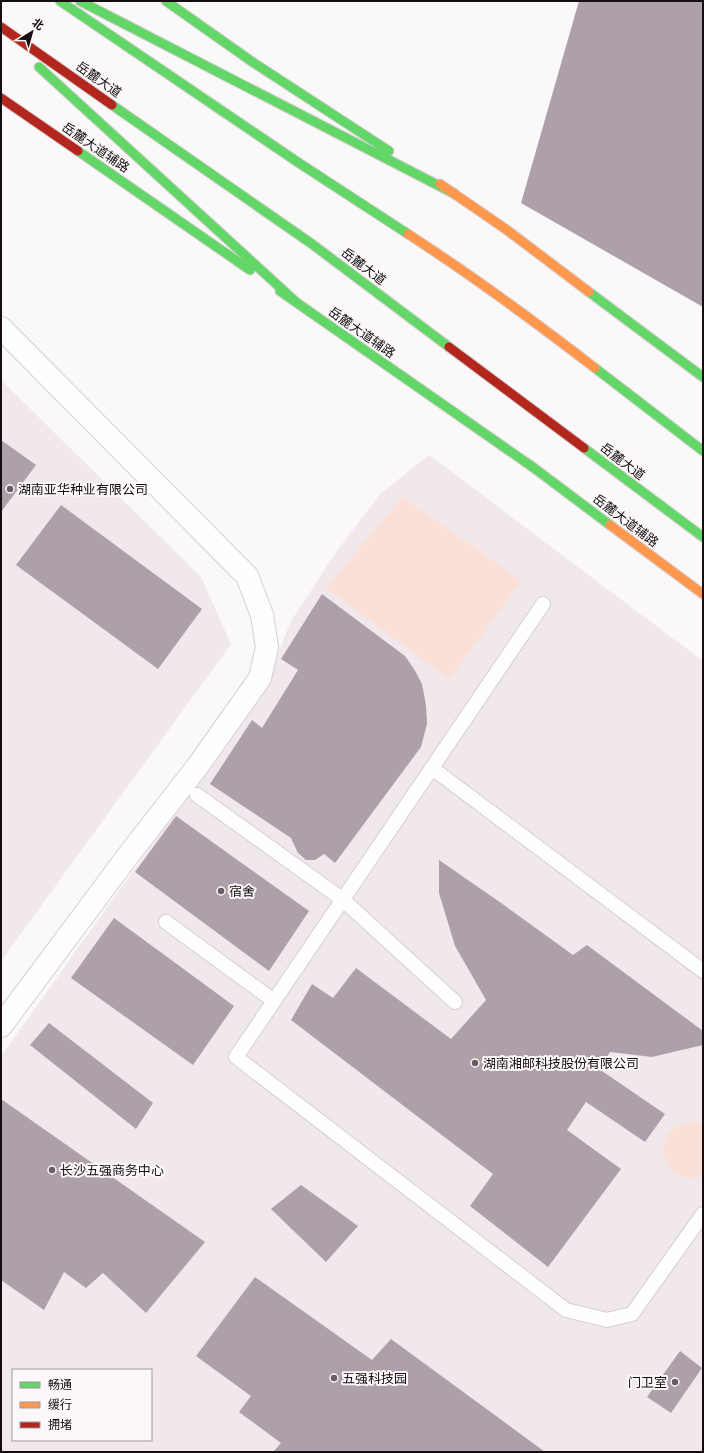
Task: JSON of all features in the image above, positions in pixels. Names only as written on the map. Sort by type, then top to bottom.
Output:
[{"type":"main road","points":[[60,1],[103,32],[299,163],[464,270],[529,317],[703,451]]},
{"type":"main road","points":[[80,1],[456,194]]},
{"type":"main road","points":[[166,1],[254,63],[456,194],[507,230],[703,377]]},
{"type":"main road","name":"岳麓大道","points":[[1,27],[312,244],[703,537]]},
{"type":"main road","points":[[1,32],[296,302]]},
{"type":"main road","name":"岳麓大道辅路","points":[[1,98],[174,216],[534,468],[703,594]]},
{"type":"street","points":[[1,328],[247,576],[262,615],[267,647],[260,678],[197,767],[130,853],[1,1026]]},
{"type":"lane","points":[[543,604],[236,1057],[566,1310],[607,1320],[632,1314],[703,1214]]},
{"type":"lane","points":[[432,768],[703,970]]},
{"type":"lane","points":[[197,795],[342,899],[455,1002]]},
{"type":"lane","points":[[166,922],[274,1001]]},
{"type":"shaded area","points":[[1,380],[201,577],[231,644],[1,961]]},
{"type":"shaded area","points":[[429,455],[703,661],[703,1452],[1,1452],[1,1056],[265,686],[291,621],[339,548],[380,494]]},
{"type":"shaded area","points":[[402,497],[522,581],[449,679],[326,588]]},
{"type":"shaded area","points":[[694,1121],[703,1124],[703,1176],[688,1178],[677,1174],[668,1166],[664,1156],[664,1144],[669,1134],[679,1126]]},
{"type":"building","points":[[579,1],[703,1],[703,307],[521,203]]},
{"type":"building","name":"湖南亚华种业有限公司","points":[[1,440],[36,465],[1,512]]},
{"type":"building","points":[[61,505],[202,609],[158,669],[16,565]]},
{"type":"building","points":[[322,594],[405,656],[422,684],[426,705],[427,724],[421,747],[335,863],[324,854],[315,860],[306,860],[298,853],[291,838],[210,784],[252,720],[262,728],[298,670],[281,659]]},
{"type":"building","name":"宿舍","points":[[176,816],[309,911],[269,971],[135,872]]},
{"type":"building","name":"湖南湘邮科技股份有限公司","points":[[439,860],[573,955],[587,945],[703,1031],[703,1045],[652,1057],[610,1052],[599,1069],[665,1114],[645,1142],[586,1102],[567,1130],[621,1169],[548,1267],[470,1206],[493,1174],[291,1020],[312,984],[333,998],[356,968],[451,1039],[486,1000],[455,946],[439,893]]},
{"type":"building","points":[[114,918],[234,1006],[193,1065],[71,978]]},
{"type":"building","points":[[49,1023],[153,1103],[136,1129],[30,1045]]},
{"type":"building","name":"长沙五强商务中心","points":[[1,1099],[205,1242],[146,1313],[103,1273],[86,1288],[64,1272],[44,1310],[1,1280]]},
{"type":"building","points":[[301,1185],[358,1226],[326,1262],[271,1209]]},
{"type":"building","name":"五强科技园","points":[[255,1277],[372,1360],[391,1339],[545,1452],[273,1452],[281,1443],[239,1412],[251,1396],[196,1356]]},
{"type":"building","name":"门卫室","points":[[680,1351],[702,1368],[671,1413],[647,1397]]},
{"type":"traffic: fast","points":[[60,1],[299,163],[408,234]]},
{"type":"traffic: fast","points":[[80,1],[455,194]]},
{"type":"traffic: fast","points":[[166,1],[254,63],[389,151]]},
{"type":"traffic: fast","points":[[39,67],[296,302]]},
{"type":"traffic: fast","points":[[112,105],[312,244],[449,347]]},
{"type":"traffic: fast","points":[[78,151],[250,270]]},
{"type":"traffic: fast","points":[[280,291],[534,468],[610,525]]},
{"type":"traffic: fast","points":[[589,292],[703,377]]},
{"type":"traffic: fast","points":[[595,368],[703,451]]},
{"type":"traffic: fast","points":[[584,448],[703,537]]},
{"type":"traffic: slow","points":[[440,184],[507,230],[589,292]]},
{"type":"traffic: slow","points":[[408,234],[503,299],[595,368]]},
{"type":"traffic: slow","points":[[610,525],[703,594]]},
{"type":"traffic: jam","points":[[1,27],[112,105]]},
{"type":"traffic: jam","points":[[1,98],[78,151]]},
{"type":"traffic: jam","points":[[449,347],[584,448]]},
{"type":"place","name":"湖南亚华种业有限公司","points":[[10,489]]},
{"type":"place","name":"宿舍","points":[[221,891]]},
{"type":"place","name":"湖南湘邮科技股份有限公司","points":[[475,1063]]},
{"type":"place","name":"长沙五强商务中心","points":[[52,1170]]},
{"type":"place","name":"五强科技园","points":[[334,1378]]},
{"type":"place","name":"门卫室","points":[[675,1382]]}]
